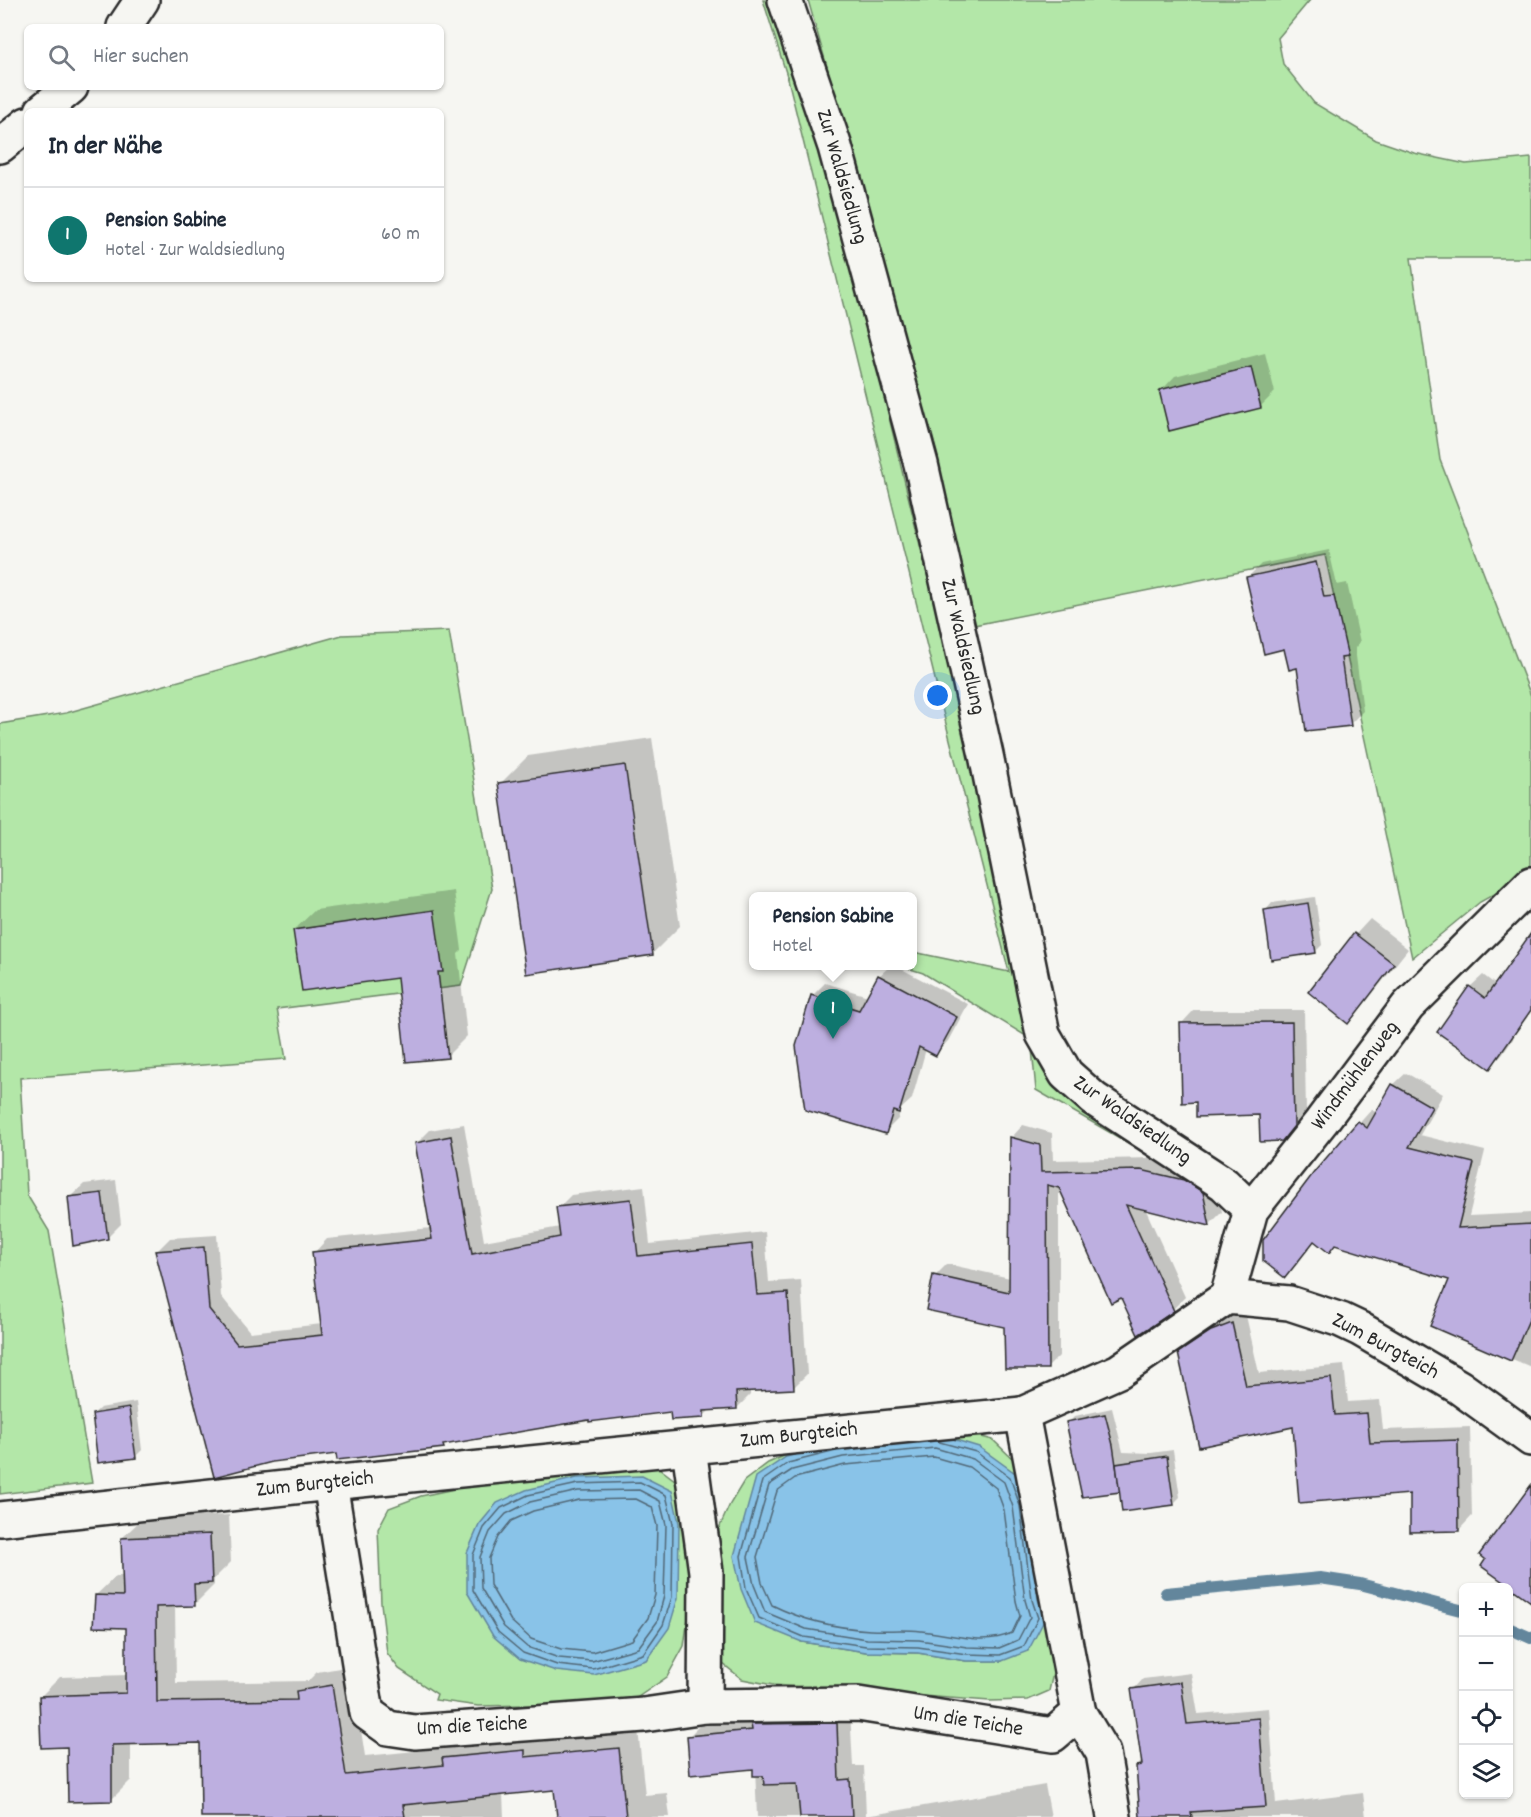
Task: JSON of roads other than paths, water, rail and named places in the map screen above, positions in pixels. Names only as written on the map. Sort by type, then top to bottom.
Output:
[{"type":"street","points":[[126,24],[142,0]]},
{"type":"street","name":"Zur Waldsiedlung","points":[[785,0],[835,147],[921,464],[986,755],[1043,1034],[1066,1074],[1094,1099],[1224,1184],[1251,1210]]},
{"type":"street","points":[[46,108],[67,90]]},
{"type":"street","points":[[0,146],[24,126]]},
{"type":"street","name":"Windmühlenweg","points":[[1227,1297],[1251,1210],[1321,1122],[1408,1006],[1531,884]]},
{"type":"street","name":"Zum Burgteich","points":[[0,1519],[330,1483],[1022,1414],[1119,1371],[1227,1297],[1289,1303],[1341,1320],[1459,1388],[1531,1439]]},
{"type":"street","points":[[1022,1414],[1079,1713],[1104,1753],[1114,1817]]},
{"type":"street","points":[[688,1448],[706,1572],[705,1706]]},
{"type":"street","name":"Um die Teiche","points":[[330,1483],[368,1713],[388,1728],[415,1732],[644,1715],[705,1706],[858,1704],[1053,1735],[1079,1713]]},
{"type":"water","points":[[936,1434],[979,1447],[1015,1473],[1026,1504],[1038,1599],[1045,1619],[1028,1651],[1002,1661],[966,1661],[918,1653],[866,1652],[802,1642],[755,1623],[741,1589],[734,1556],[756,1477],[786,1457],[841,1443]]},
{"type":"water","points":[[642,1476],[672,1491],[679,1523],[678,1598],[669,1628],[646,1660],[594,1675],[556,1671],[520,1659],[493,1636],[467,1592],[467,1553],[479,1525],[497,1503],[526,1490],[577,1478]]},
{"type":"waterway","points":[[1166,1593],[1320,1578],[1360,1584],[1459,1610]]},
{"type":"waterway","points":[[1513,1630],[1531,1638]]},
{"type":"place","name":"Pension Sabine","points":[[833,1039]]}]
